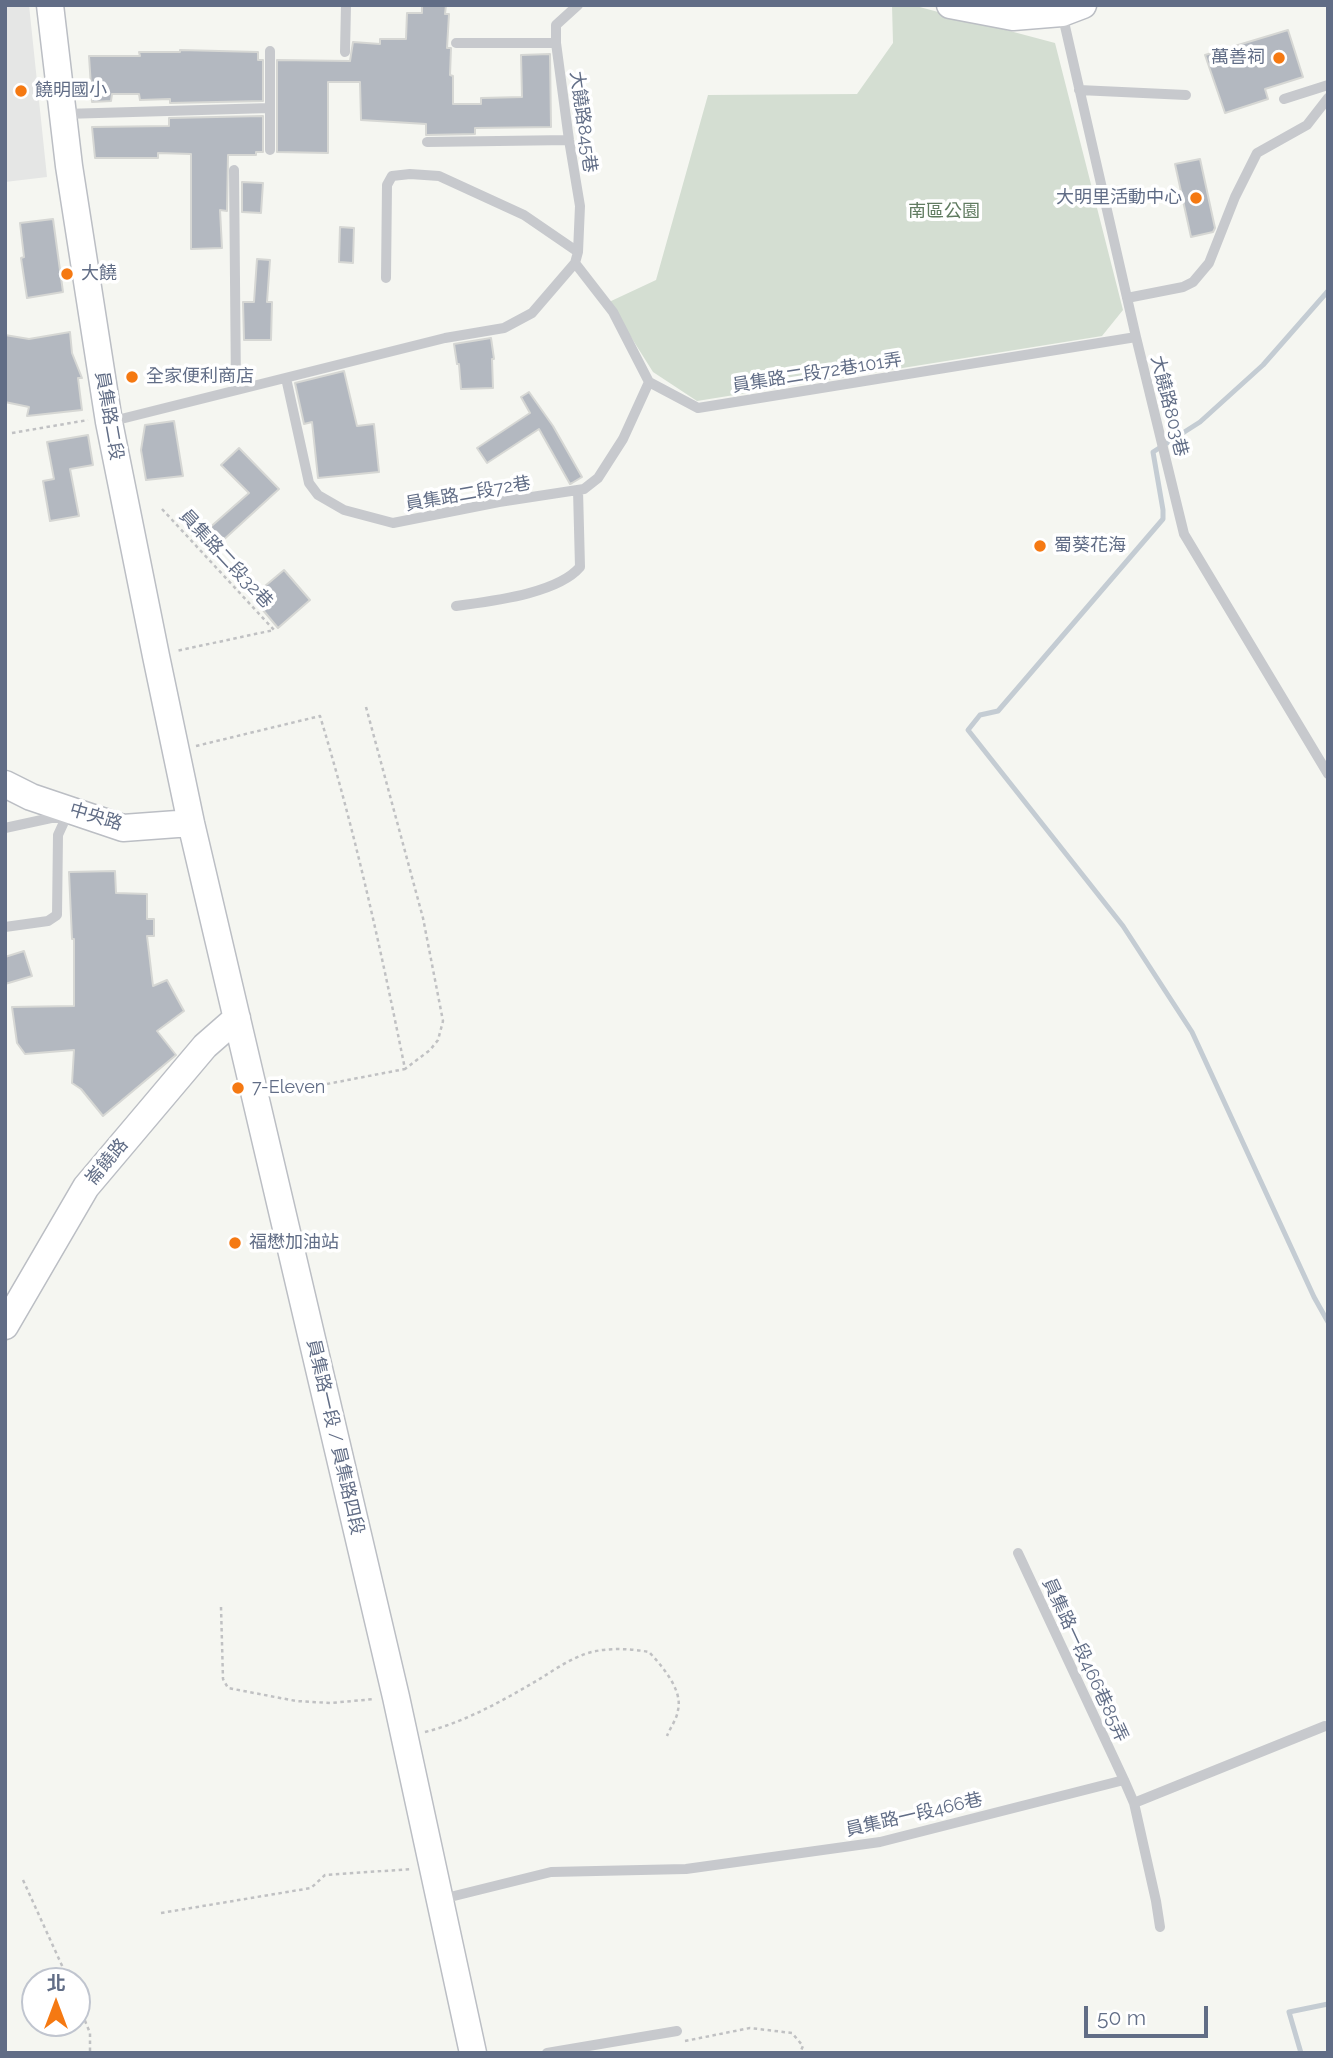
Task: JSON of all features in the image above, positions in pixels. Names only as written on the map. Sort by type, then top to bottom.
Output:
[{"type":"main road","name":"員集路二段","points":[[50,5],[62,114],[109,422],[191,823]]},
{"type":"main road","points":[[950,5],[1013,17],[1069,8]]},
{"type":"main road","name":"中央路","points":[[5,784],[68,814],[123,828],[191,823]]},
{"type":"main road","name":"員集路一段 / 員集路四段","points":[[191,823],[396,1697],[472,2053]]},
{"type":"main road","name":"崙饒路","points":[[5,1326],[86,1187],[205,1046],[237,1018]]},
{"type":"lane","points":[[345,52],[346,5]]},
{"type":"lane","points":[[456,43],[556,43],[556,25],[578,5]]},
{"type":"lane","name":"大饒路803巷","points":[[1069,8],[1079,90],[1184,534],[1328,774]]},
{"type":"lane","name":"大饒路845巷","points":[[556,43],[580,206],[578,252]]},
{"type":"lane","points":[[270,51],[270,150]]},
{"type":"lane","points":[[1284,99],[1328,85]]},
{"type":"lane","points":[[1079,90],[1186,95]]},
{"type":"lane","points":[[1127,298],[1183,287],[1193,282],[1209,262],[1235,197],[1257,153],[1307,125],[1328,99]]},
{"type":"lane","points":[[62,114],[270,108]]},
{"type":"lane","points":[[427,142],[569,140]]},
{"type":"lane","points":[[234,170],[236,390]]},
{"type":"lane","points":[[109,422],[445,338],[504,328],[532,313],[575,262],[578,252],[524,215],[439,176],[392,176],[387,185],[386,278]]},
{"type":"lane","points":[[456,606],[506,599],[556,584],[572,576],[580,567],[578,490],[584,489],[598,478],[624,439],[649,382],[613,312],[575,262]]},
{"type":"lane","name":"員集路二段72巷101弄","points":[[649,382],[698,408],[1136,337]]},
{"type":"lane","name":"員集路二段72巷","points":[[286,378],[309,483],[318,495],[344,510],[393,523],[578,490]]},
{"type":"lane","points":[[5,828],[68,814]]},
{"type":"lane","points":[[5,927],[48,921],[57,915],[58,835],[68,814]]},
{"type":"lane","name":"員集路一段466巷85弄","points":[[1018,1553],[1124,1780]]},
{"type":"lane","points":[[1134,1803],[1325,1726]]},
{"type":"lane","points":[[1124,1780],[1134,1803],[1160,1927]]},
{"type":"lane","name":"員集路一段466巷","points":[[438,1900],[551,1872],[686,1869],[880,1842],[1124,1780]]},
{"type":"lane","points":[[548,2053],[677,2031]]},
{"type":"path","points":[[12,433],[88,420],[109,422]]},
{"type":"path","name":"員集路二段32巷","points":[[156,656],[274,630],[162,509]]},
{"type":"path","points":[[256,1097],[405,1069],[430,1050],[438,1040],[443,1021],[423,918],[366,706]]},
{"type":"path","points":[[176,751],[320,716],[339,778],[405,1069]]},
{"type":"path","points":[[221,1606],[223,1679],[228,1688],[296,1701],[330,1703],[396,1697]]},
{"type":"path","points":[[404,1736],[439,1728],[497,1704],[581,1655],[634,1649],[649,1652],[676,1692],[679,1700],[678,1712],[667,1736]]},
{"type":"path","points":[[161,1913],[311,1888],[325,1875],[432,1868]]},
{"type":"path","points":[[23,1880],[63,1967]]},
{"type":"path","points":[[677,2031],[679,2043],[750,2028],[792,2033],[803,2046],[800,2053]]},
{"type":"shaded area","name":"饒明國小","points":[[5,5],[29,5],[47,177],[5,182]]},
{"type":"green space","name":"南區公園","points":[[892,5],[912,5],[1055,43],[1123,310],[1102,336],[697,401],[653,372],[609,302],[656,280],[708,95],[857,94],[893,43]]},
{"type":"building","points":[[422,5],[446,5],[445,14],[449,14],[447,48],[451,48],[453,104],[481,104],[481,98],[522,97],[521,55],[550,54],[551,127],[475,128],[475,134],[426,135],[426,124],[361,120],[360,82],[328,82],[328,153],[277,152],[277,60],[350,61],[353,42],[380,44],[380,39],[406,39],[407,13],[422,13]]},
{"type":"building","points":[[1288,30],[1303,77],[1265,89],[1268,99],[1225,113],[1205,55]]},
{"type":"building","points":[[139,52],[258,52],[258,60],[263,60],[263,101],[170,103],[170,99],[140,100],[139,94],[112,94],[111,101],[92,102],[89,56],[140,56]]},
{"type":"building","points":[[263,116],[263,152],[256,152],[256,155],[228,155],[227,211],[220,210],[222,248],[191,249],[191,154],[158,153],[158,158],[95,158],[92,127],[169,126],[169,118]]},
{"type":"building","name":"大明里活動中心","points":[[1200,159],[1215,228],[1213,232],[1191,237],[1175,164]]},
{"type":"building","points":[[242,182],[263,183],[261,213],[242,212]]},
{"type":"building","points":[[53,219],[63,292],[27,298],[21,258],[24,257],[20,223]]},
{"type":"building","points":[[340,227],[354,228],[353,263],[339,262]]},
{"type":"building","points":[[257,259],[270,260],[267,302],[272,302],[271,340],[244,340],[243,302],[254,302]]},
{"type":"building","points":[[70,332],[72,353],[82,378],[78,378],[82,410],[27,416],[29,407],[5,402],[5,335],[29,339]]},
{"type":"building","points":[[491,338],[494,359],[493,388],[461,389],[454,344]]},
{"type":"building","points":[[344,371],[357,426],[374,424],[379,472],[318,478],[312,422],[304,424],[295,383]]},
{"type":"building","points":[[529,392],[553,426],[582,477],[570,484],[539,429],[487,463],[477,448],[530,413],[521,397]]},
{"type":"building","points":[[174,421],[183,476],[146,480],[141,450],[145,425]]},
{"type":"building","points":[[88,435],[93,465],[70,469],[79,516],[50,521],[43,481],[54,479],[47,442]]},
{"type":"building","points":[[239,448],[279,489],[220,543],[207,530],[249,493],[221,465]]},
{"type":"building","points":[[284,570],[310,600],[278,628],[252,597]]},
{"type":"building","points":[[115,871],[116,893],[147,894],[147,919],[154,919],[154,936],[147,936],[153,986],[167,980],[184,1011],[157,1031],[176,1055],[103,1116],[81,1089],[72,1083],[74,1050],[25,1054],[17,1043],[12,1007],[74,1006],[74,939],[69,872]]},
{"type":"building","points":[[24,951],[32,976],[5,984],[5,957]]},
{"type":"waterway","points":[[1328,291],[1263,365],[1200,422],[1153,452],[1163,519],[998,711],[980,715],[968,730],[1123,926],[1192,1032],[1328,1322]]},
{"type":"waterway","points":[[1301,2053],[1289,2012],[1328,2004]]},
{"type":"place","name":"萬善祠","points":[[1279,58]]},
{"type":"place","name":"饒明國小","points":[[21,91]]},
{"type":"place","name":"大明里活動中心","points":[[1196,198]]},
{"type":"place","name":"大饒","points":[[67,274]]},
{"type":"place","name":"全家便利商店","points":[[132,377]]},
{"type":"place","name":"蜀葵花海","points":[[1040,546]]},
{"type":"place","name":"7-Eleven","points":[[238,1088]]},
{"type":"place","name":"福懋加油站","points":[[235,1243]]}]
